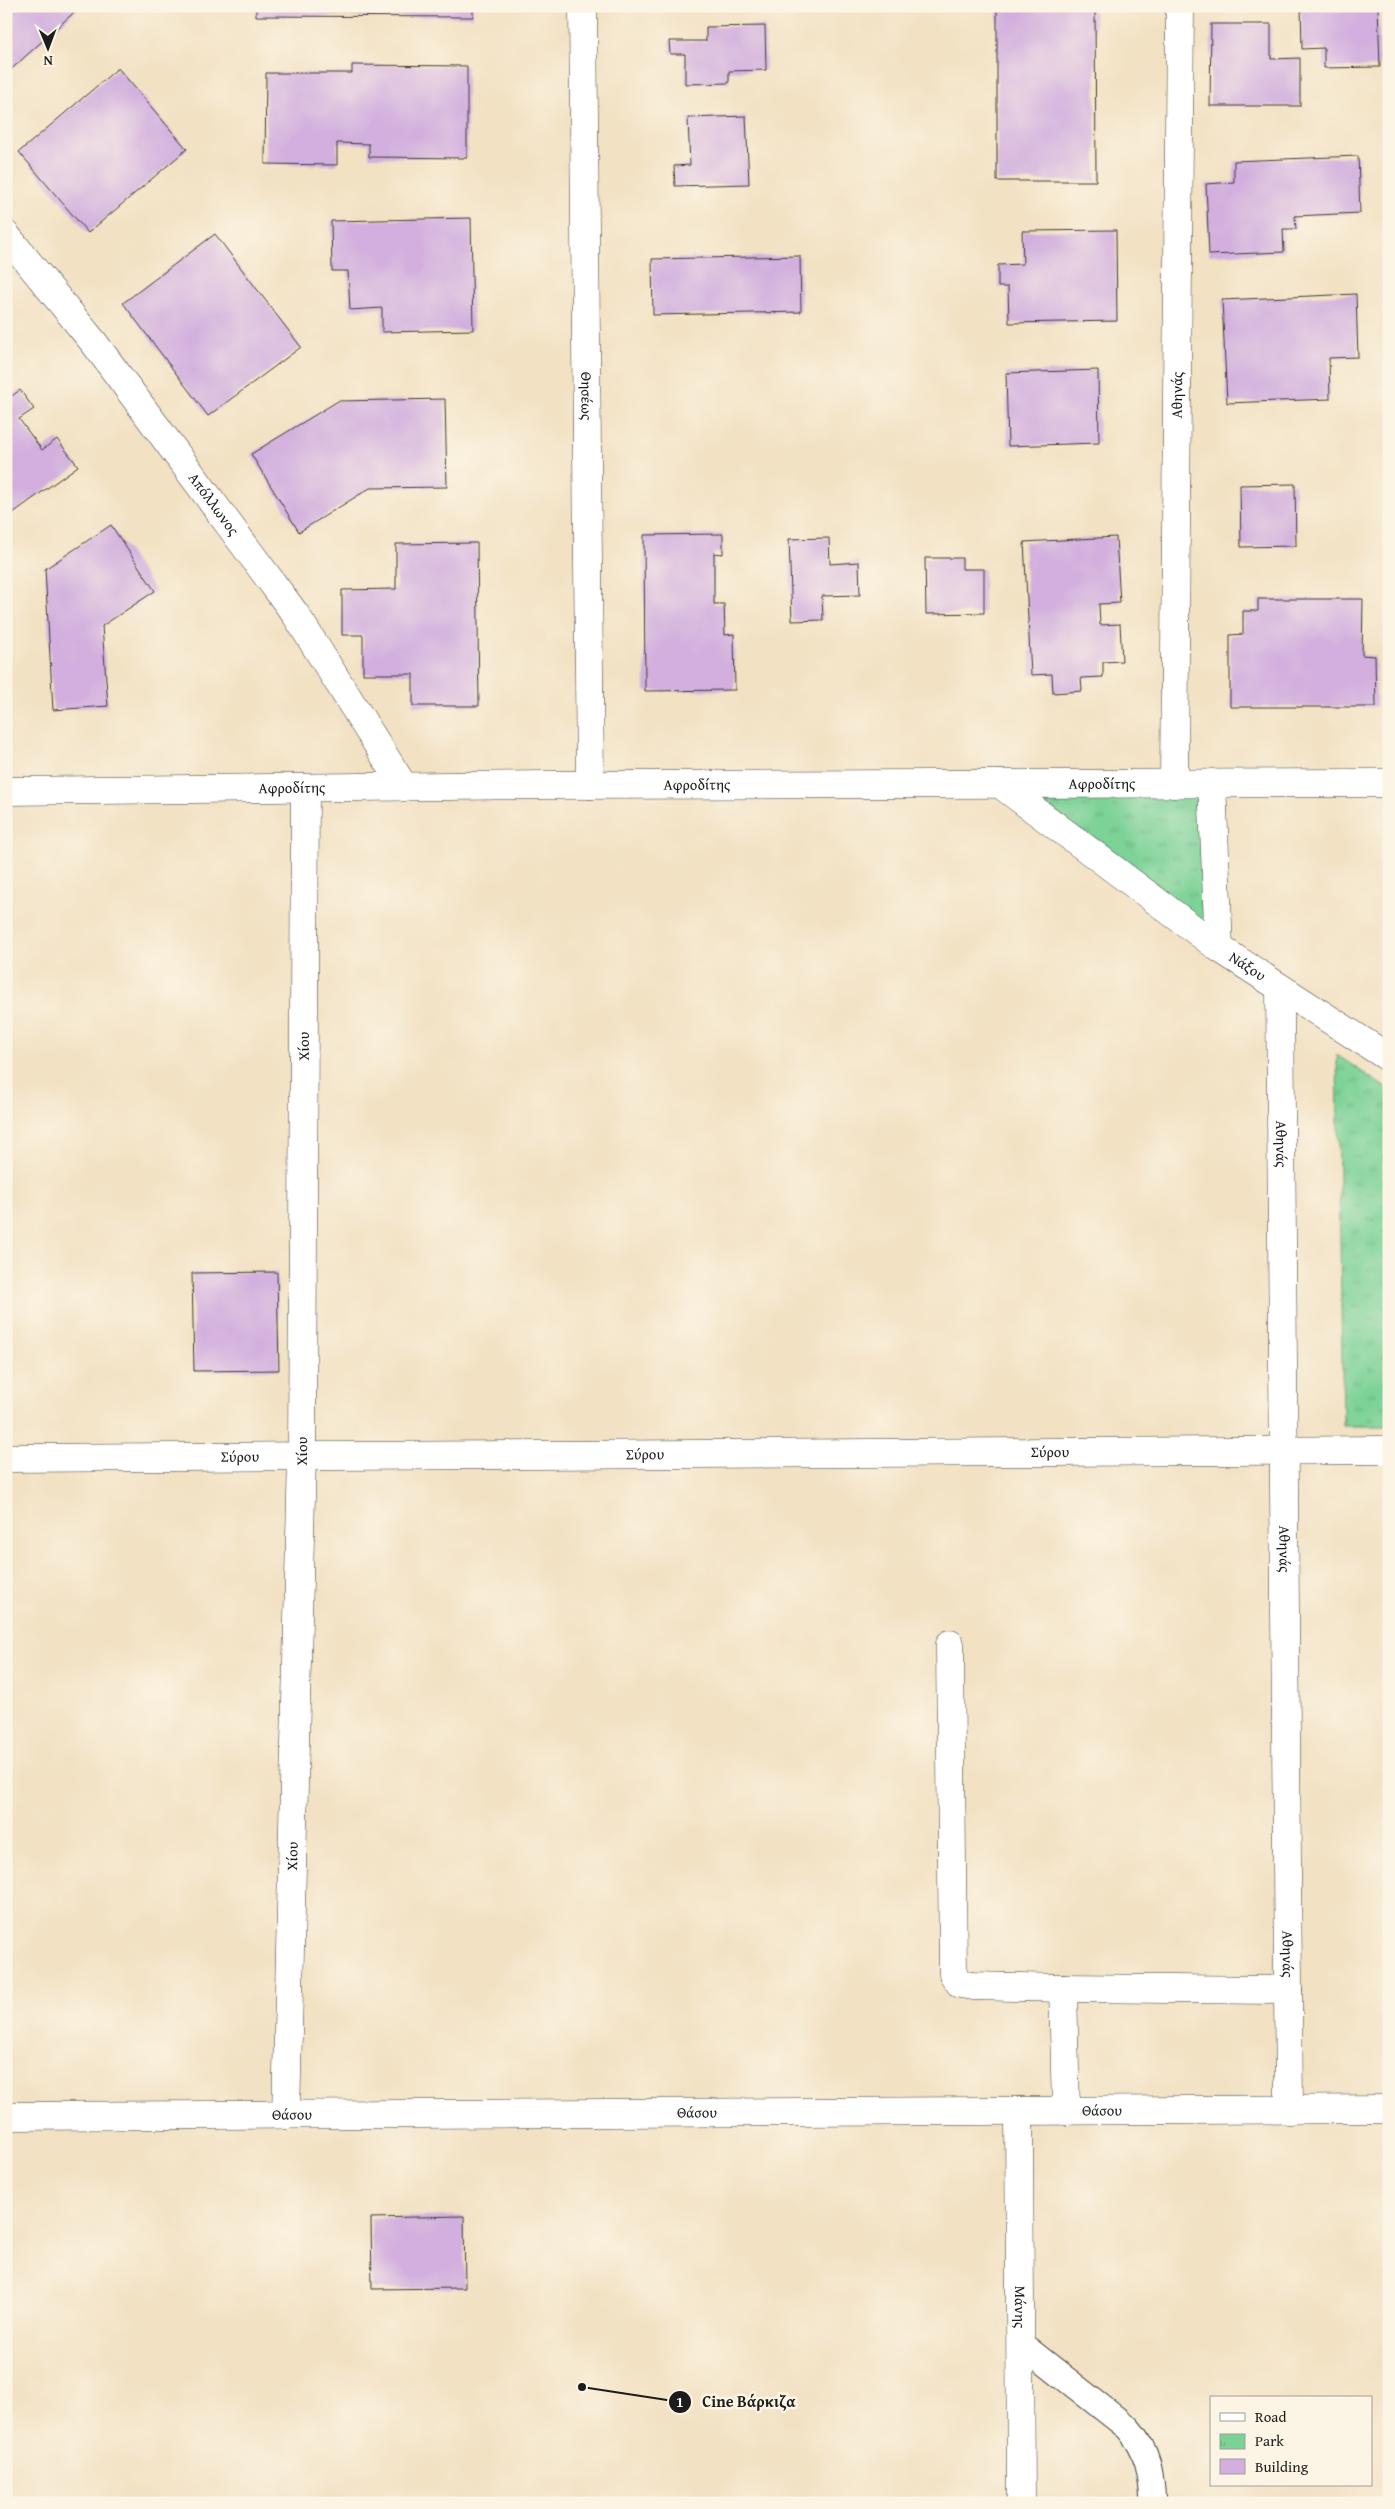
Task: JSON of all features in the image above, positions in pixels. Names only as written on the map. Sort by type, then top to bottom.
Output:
[{"type":"street","name":"Θησέως","points":[[583,6],[590,785]]},
{"type":"street","name":"Αθηνάς","points":[[1174,784],[1180,6]]},
{"type":"street","name":"Απόλλωνος","points":[[6,235],[96,344],[296,615],[404,787]]},
{"type":"street","name":"Νάξου","points":[[1212,783],[1219,948],[1389,1058]]},
{"type":"street","name":"Αφροδίτης","points":[[6,791],[590,785],[1389,783]]},
{"type":"street","points":[[1000,784],[1219,948]]},
{"type":"street","name":"Χίου","points":[[286,2115],[302,1456],[305,788]]},
{"type":"street","name":"Αθηνάς","points":[[1280,988],[1288,2110]]},
{"type":"street","name":"Σύρου","points":[[6,1458],[1284,1449],[1389,1450]]},
{"type":"street","points":[[950,1644],[953,1974],[960,1984],[1063,1988],[1288,1990]]},
{"type":"street","points":[[1063,1988],[1066,2111]]},
{"type":"street","name":"Θάσου","points":[[6,2116],[1389,2109]]},
{"type":"street","name":"Μάνης","points":[[1019,2111],[1021,2503]]},
{"type":"lane","points":[[1020,2343],[1128,2428],[1141,2443],[1151,2471],[1153,2503]]},
{"type":"green space","points":[[1212,783],[1219,948],[1000,784]]},
{"type":"green space","points":[[1337,1055],[1389,1090],[1389,1426],[1343,1426]]},
{"type":"building","points":[[6,6],[81,6],[6,74]]},
{"type":"building","points":[[256,6],[473,6],[473,17],[256,16]]},
{"type":"building","points":[[997,6],[1095,6],[1096,181],[997,181]]},
{"type":"building","points":[[1301,6],[1378,6],[1380,67],[1324,68],[1324,48],[1302,49]]},
{"type":"building","points":[[1211,24],[1271,24],[1271,59],[1300,58],[1300,106],[1210,106]]},
{"type":"building","points":[[765,26],[766,70],[729,71],[729,83],[685,84],[685,54],[670,54],[669,41],[706,41],[706,27]]},
{"type":"building","points":[[352,65],[467,66],[467,158],[369,157],[369,144],[337,143],[337,165],[265,164],[266,73],[352,73]]},
{"type":"building","points":[[118,68],[187,149],[88,233],[19,152]]},
{"type":"building","points":[[746,116],[749,184],[675,186],[674,166],[690,165],[688,118]]},
{"type":"building","points":[[1358,156],[1360,213],[1295,216],[1296,229],[1283,229],[1284,252],[1209,255],[1206,184],[1234,182],[1234,161]]},
{"type":"building","points":[[471,218],[473,330],[382,332],[382,308],[350,310],[348,271],[332,271],[331,221]]},
{"type":"building","points":[[1116,230],[1117,321],[1009,323],[1008,287],[998,287],[998,265],[1023,264],[1022,231]]},
{"type":"building","points":[[215,234],[301,347],[208,416],[123,303]]},
{"type":"building","points":[[800,256],[801,312],[653,315],[652,259]]},
{"type":"building","points":[[1356,294],[1358,357],[1329,358],[1330,399],[1227,403],[1222,300]]},
{"type":"building","points":[[1098,370],[1099,443],[1008,446],[1006,373]]},
{"type":"building","points":[[20,390],[34,409],[19,419],[42,450],[57,439],[78,466],[6,518],[6,400]]},
{"type":"building","points":[[445,399],[447,487],[370,488],[299,532],[251,454],[338,401]]},
{"type":"building","points":[[1295,484],[1296,546],[1241,547],[1240,485]]},
{"type":"building","points":[[111,525],[155,591],[102,626],[108,706],[53,710],[45,569]]},
{"type":"building","points":[[723,534],[723,554],[714,553],[714,604],[724,604],[725,635],[734,634],[735,690],[645,691],[644,535]]},
{"type":"building","points":[[1116,537],[1120,603],[1099,604],[1100,625],[1120,624],[1122,661],[1103,662],[1103,677],[1081,678],[1082,691],[1053,693],[1052,674],[1031,675],[1024,542]]},
{"type":"building","points":[[829,538],[830,564],[859,562],[860,595],[822,596],[823,620],[792,621],[789,539]]},
{"type":"building","points":[[477,543],[479,706],[413,706],[413,674],[363,674],[363,635],[342,635],[342,590],[396,589],[396,544]]},
{"type":"building","points":[[925,558],[962,558],[962,569],[984,569],[984,613],[926,614]]},
{"type":"building","points":[[1258,599],[1363,599],[1362,655],[1375,656],[1376,707],[1230,707],[1230,635],[1243,634],[1243,611],[1258,611]]},
{"type":"building","points":[[277,1272],[279,1370],[194,1371],[192,1273]]},
{"type":"building","points":[[464,2216],[465,2288],[372,2289],[371,2218]]},
{"type":"place","name":"Cine Βάρκιζα","points":[[582,2387]]}]
